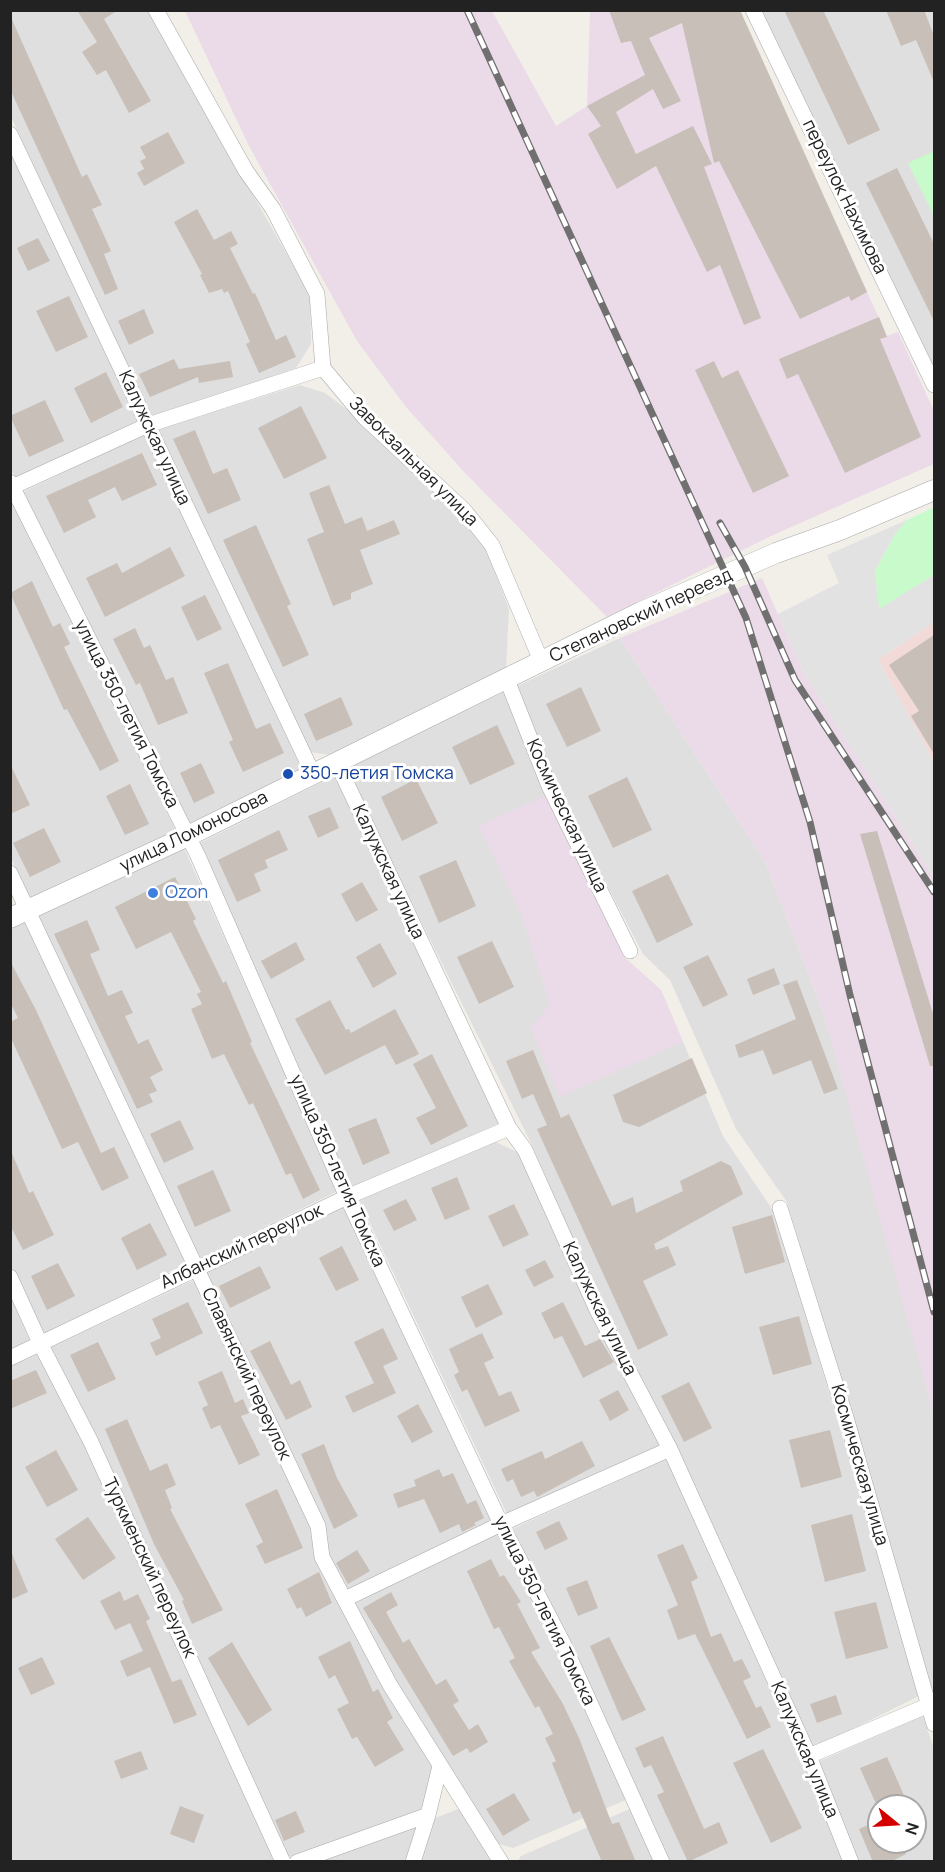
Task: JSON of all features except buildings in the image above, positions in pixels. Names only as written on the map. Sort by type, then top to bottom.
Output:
[{"type":"street","points":[[11,486],[148,425],[323,368],[317,294],[273,209],[246,171],[156,10]]},
{"type":"street","name":"переулок Нахимова","points":[[753,10],[934,385]]},
{"type":"street","name":"Калужская улица","points":[[10,134],[313,774]]},
{"type":"street","name":"Завокзальная улица","points":[[323,368],[364,417],[464,510],[492,545],[542,663]]},
{"type":"street","name":"улица 350-летия Томска","points":[[11,486],[188,836],[347,1197],[501,1524],[563,1643],[662,1862]]},
{"type":"street","name":"Степановский переезд","points":[[507,680],[641,612],[776,553],[840,530],[934,490]]},
{"type":"street","name":"улица Ломоносова","points":[[19,914],[188,836],[507,680]]},
{"type":"street","name":"Космическая улица","points":[[507,680],[549,786],[630,951]]},
{"type":"street","name":"Калужская улица","points":[[337,762],[509,1128],[525,1150],[597,1310],[670,1449],[809,1756],[851,1862]]},
{"type":"street","name":"Славянский переулок","points":[[10,873],[19,914],[195,1268],[318,1526],[322,1557],[390,1685],[501,1862]]},
{"type":"street","name":"Албанский переулок","points":[[10,1358],[347,1197],[509,1128]]},
{"type":"street","name":"Космическая улица","points":[[780,1208],[847,1421],[934,1724]]},
{"type":"street","name":"Туркменский переулок","points":[[10,1277],[40,1345],[94,1450],[283,1862]]},
{"type":"street","points":[[345,1599],[501,1524],[670,1449]]},
{"type":"street","points":[[809,1756],[929,1706]]},
{"type":"street","points":[[413,1862],[440,1766]]},
{"type":"street","points":[[297,1862],[428,1815]]},
{"type":"shaded area","points":[[10,11],[148,11],[310,295],[311,344],[296,368],[152,418],[11,117]]},
{"type":"shaded area","points":[[185,11],[492,11],[556,126],[587,106],[590,11],[740,11],[887,336],[898,332],[934,411],[934,464],[773,535],[607,617],[464,472],[406,407],[357,341],[249,146]]},
{"type":"shaded area","points":[[761,11],[934,11],[934,367],[840,178]]},
{"type":"shaded area","points":[[10,151],[139,420],[16,479],[10,467]]},
{"type":"shaded area","points":[[300,385],[325,393],[362,421],[461,514],[487,551],[509,609],[506,668],[331,755],[310,752],[156,430]]},
{"type":"shaded area","points":[[144,434],[302,770],[190,826],[23,492]]},
{"type":"shaded area","points":[[11,499],[177,833],[30,899],[11,858]]},
{"type":"shaded area","points":[[907,520],[895,534],[875,571],[879,609],[934,575],[934,622],[878,660],[934,762],[934,877],[804,673],[778,614],[839,583],[827,555]]},
{"type":"shaded area","points":[[762,578],[804,673],[934,877],[934,1416],[824,1014],[765,862],[620,638]]},
{"type":"shaded area","points":[[934,622],[934,762],[878,660]]},
{"type":"shaded area","points":[[620,638],[765,862],[824,1014],[934,1407],[934,1698],[854,1420],[787,1202],[736,1129],[670,980],[643,954],[559,793],[515,687]]},
{"type":"shaded area","points":[[504,692],[546,795],[624,957],[661,990],[723,1136],[774,1212],[921,1695],[814,1748],[602,1307],[532,1145],[345,768]]},
{"type":"shaded area","points":[[336,775],[499,1123],[351,1189],[196,845]]},
{"type":"shaded area","points":[[546,795],[624,957],[661,990],[683,1042],[559,1097],[531,1028],[550,1004],[522,916],[479,826]]},
{"type":"shaded area","points":[[184,848],[338,1191],[200,1258],[38,915]]},
{"type":"shaded area","points":[[25,921],[186,1264],[41,1335],[11,1266],[10,928]]},
{"type":"shaded area","points":[[496,1142],[519,1153],[660,1445],[507,1514],[359,1200]]},
{"type":"shaded area","points":[[344,1206],[491,1521],[348,1592],[328,1556],[206,1273]]},
{"type":"shaded area","points":[[194,1280],[434,1768],[426,1804],[414,1815],[287,1857],[50,1348]]},
{"type":"shaded area","points":[[10,1295],[30,1341],[10,1350]]},
{"type":"shaded area","points":[[38,1354],[85,1442],[277,1861],[11,1861],[10,1366]]},
{"type":"shaded area","points":[[667,1459],[802,1761],[844,1861],[667,1861],[512,1529]]},
{"type":"shaded area","points":[[498,1531],[628,1799],[513,1848],[496,1843],[394,1682],[353,1604]]},
{"type":"shaded area","points":[[923,1716],[934,1749],[934,1861],[857,1861],[818,1762]]},
{"type":"shaded area","points":[[461,1808],[496,1862],[313,1862],[409,1828]]},
{"type":"shaded area","points":[[632,1808],[656,1862],[517,1862],[521,1856]]},
{"type":"green space","points":[[934,151],[934,216],[908,163]]},
{"type":"green space","points":[[934,507],[934,575],[879,610],[875,571],[895,534],[907,520]]},
{"type":"railway","points":[[467,10],[746,618],[810,822],[850,995],[934,1312]]},
{"type":"railway","points":[[720,523],[745,567],[795,680],[934,892]]},
{"type":"place","name":"350-летия Томска","points":[[288,774]]},
{"type":"place","name":"Ozon","points":[[153,893]]}]
